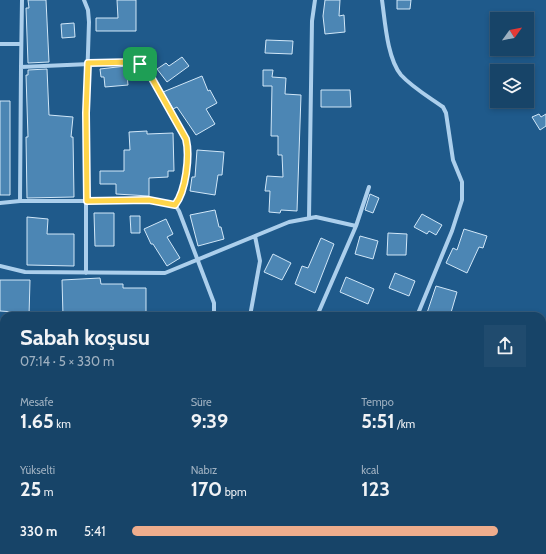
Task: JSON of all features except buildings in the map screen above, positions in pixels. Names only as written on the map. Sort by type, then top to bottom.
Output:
[{"type":"street","points":[[20,201],[22,0]]},
{"type":"street","points":[[84,0],[88,10],[86,113],[86,273]]},
{"type":"street","points":[[309,218],[312,21],[315,0]]},
{"type":"street","points":[[382,0],[385,26],[393,59],[400,74],[443,107],[446,113],[453,160],[462,182],[463,190],[462,200],[452,231],[419,312]]},
{"type":"street","points":[[0,44],[21,44]]},
{"type":"street","points":[[21,67],[136,62],[145,68],[186,139],[188,146],[184,188],[175,205]]},
{"type":"street","points":[[319,312],[356,226],[370,187]]},
{"type":"street","points":[[0,203],[20,201],[149,200],[175,205],[179,211],[214,302],[214,312]]},
{"type":"street","points":[[0,266],[25,272],[165,272],[290,222],[316,216],[356,226]]},
{"type":"street","points":[[251,312],[260,261],[255,236]]},
{"type":"route","points":[[136,62],[140,64],[150,75],[186,139],[188,146],[184,188],[175,205],[149,200],[87,201],[86,113],[88,63],[136,62]]}]
